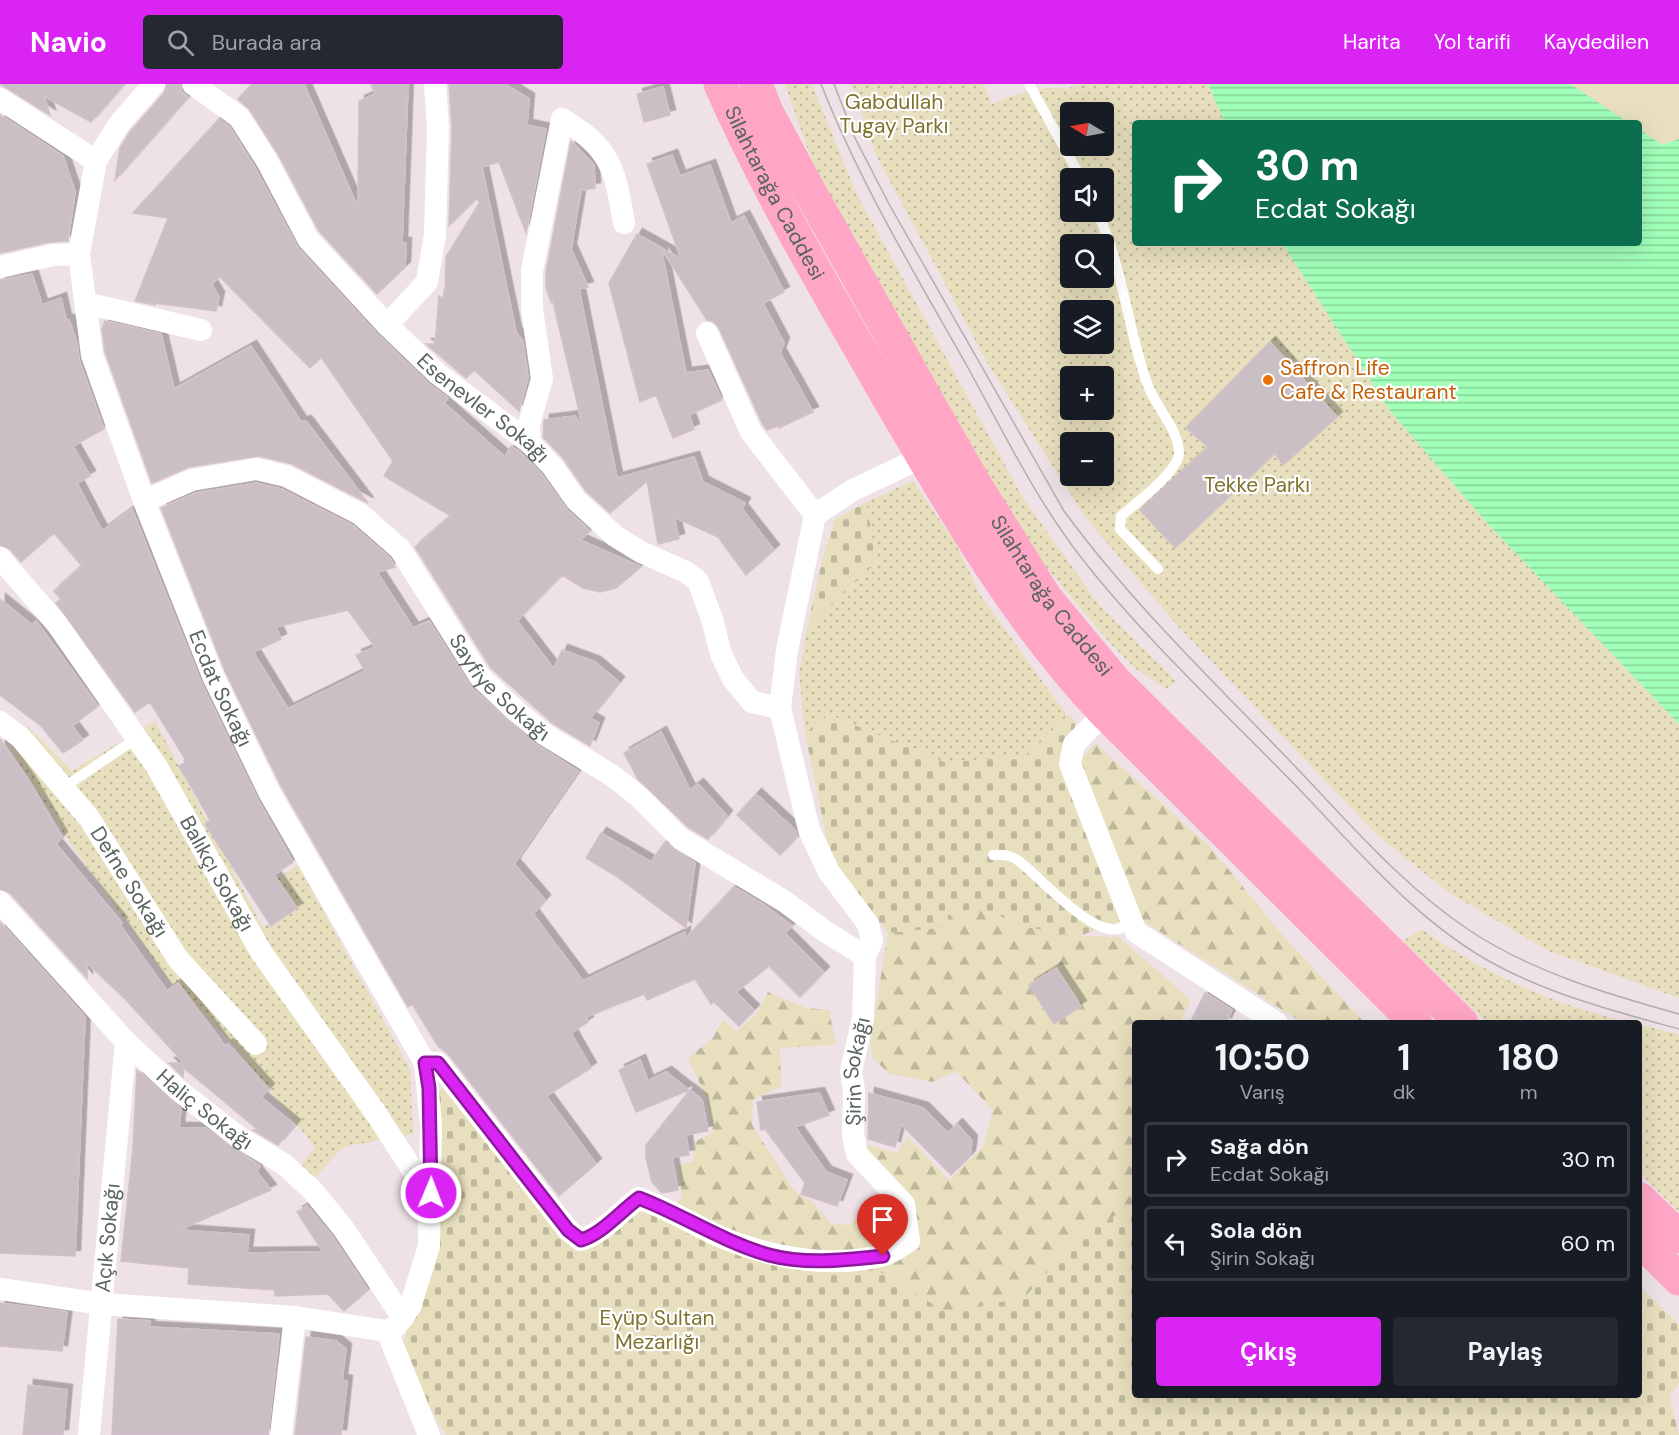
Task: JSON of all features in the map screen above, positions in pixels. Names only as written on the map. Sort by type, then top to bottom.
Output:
[{"type":"main road","name":"Silahtarağa Caddesi","points":[[720,84],[752,156],[791,230],[923,457],[1003,588],[1069,675],[1105,713],[1413,1020]]},
{"type":"main road","name":"Silahtarağa Caddesi","points":[[756,84],[766,111],[923,393],[980,493],[1046,598],[1114,681],[1459,1020]]},
{"type":"main road","points":[[1642,1200],[1679,1238]]},
{"type":"main road","points":[[1642,1242],[1679,1279]]},
{"type":"street","points":[[0,99],[96,161],[118,124],[154,84]]},
{"type":"street","name":"Esenevler Sokağı","points":[[193,84],[239,117],[267,161],[308,240],[387,325],[438,374],[530,443],[552,466],[576,500],[615,536],[641,552],[686,572],[698,582],[709,608],[721,654],[733,679],[752,702],[780,708]]},
{"type":"street","points":[[387,325],[427,282],[435,235],[438,127],[435,84]]},
{"type":"street","points":[[530,443],[529,424],[542,379],[532,309],[532,271],[562,119],[580,130],[604,152],[616,176],[624,223]]},
{"type":"street","name":"Ecdat Sokağı","points":[[96,161],[79,254],[92,355],[144,501],[213,676],[269,792],[425,1063]]},
{"type":"street","points":[[0,267],[53,255],[79,254]]},
{"type":"street","points":[[86,303],[201,330]]},
{"type":"street","points":[[707,333],[751,432],[816,515]]},
{"type":"street","points":[[865,956],[872,940],[868,924],[829,872],[809,830],[780,708],[787,650],[816,515],[853,490],[923,457]]},
{"type":"street","name":"Sayfiye Sokağı","points":[[144,501],[192,480],[256,469],[286,476],[360,514],[400,549],[480,677],[515,710],[544,734],[613,776],[638,796],[681,839],[784,901],[826,932],[865,956]]},
{"type":"street","name":"Balıkçı Sokağı","points":[[0,558],[57,624],[157,767],[261,952],[375,1112],[423,1186],[431,1193]]},
{"type":"street","points":[[1105,713],[1074,744],[1070,764],[1136,932],[1272,1020]]},
{"type":"street","name":"Defne Sokağı","points":[[0,722],[20,737],[88,818],[178,959],[256,1044]]},
{"type":"street","name":"Haliç Sokağı","points":[[0,902],[126,1041],[185,1095],[237,1136],[285,1165],[313,1191],[343,1228],[395,1324],[426,1433]]},
{"type":"street","name":"Şirin Sokağı","points":[[425,1063],[438,1063],[568,1230],[581,1240],[595,1236],[614,1217],[639,1198],[668,1209],[714,1234],[769,1255],[804,1260],[883,1256],[909,1240],[904,1204],[857,1154],[853,1134],[854,1091],[851,1071],[864,1018],[865,956]]},
{"type":"street","name":"Açık Sokağı","points":[[89,1435],[126,1041]]},
{"type":"street","points":[[0,1289],[102,1304],[395,1324],[410,1307],[429,1246],[431,1193],[429,1088],[425,1063]]},
{"type":"street","points":[[281,1435],[296,1317]]},
{"type":"lane","points":[[1029,84],[1075,168]]},
{"type":"lane","points":[[1100,222],[1124,292],[1141,368],[1152,398],[1172,431],[1179,454],[1173,468],[1121,516],[1120,529],[1158,569]]},
{"type":"lane","points":[[63,788],[137,738]]},
{"type":"lane","points":[[993,855],[1014,858],[1097,928],[1117,931],[1125,927],[1130,919]]},
{"type":"green space","points":[[785,84],[812,84],[856,193],[1023,498],[1100,606],[1176,681],[1166,689],[1136,669],[1111,644],[1046,567],[997,495],[817,175]]},
{"type":"green space","name":"Tekke Parkı","points":[[851,84],[984,84],[992,104],[1029,91],[1049,88],[1067,89],[1080,84],[1208,84],[1224,120],[1132,120],[1132,246],[1284,246],[1391,412],[1488,524],[1679,724],[1679,998],[1549,951],[1448,892],[1377,835],[1176,624],[1086,518],[1066,486],[1114,486],[1114,432],[1060,432],[1060,477],[989,366],[876,155]]},
{"type":"green space","points":[[1570,84],[1679,84],[1679,139],[1662,145],[1642,131],[1642,120],[1624,120]]},
{"type":"green space","points":[[913,481],[955,542],[981,596],[1066,714],[1027,754],[947,763],[828,714],[805,733],[799,673],[807,629],[877,562],[866,502]]},
{"type":"green space","points":[[866,502],[877,562],[807,629],[823,557],[835,519]]},
{"type":"green space","points":[[828,714],[947,763],[1027,754],[1066,714],[1075,720],[1075,732],[1066,758],[1121,921],[1079,936],[1026,927],[979,907],[948,915],[946,927],[888,933],[837,868],[828,845],[805,733]]},
{"type":"green space","points":[[155,721],[263,928],[283,912],[266,886],[298,865],[410,1069],[413,1134],[343,1147],[303,1191],[291,1179],[315,1147],[231,1042],[168,980],[68,840],[10,748],[27,726],[72,771]]},
{"type":"green space","points":[[1095,743],[1211,848],[1285,938],[1362,1020],[1298,1020],[1137,917],[1076,766]]},
{"type":"green space","points":[[979,907],[1027,927],[1079,936],[1119,937],[1191,1000],[1181,1020],[1132,1020],[1132,1206],[1079,1237],[1025,1297],[947,1314],[871,1266],[916,1248],[865,1154],[867,1145],[897,1153],[907,1136],[949,1180],[983,1147],[993,1110],[956,1071],[933,1082],[890,1074],[873,1059],[870,1042],[888,933],[946,927],[948,915]]},
{"type":"green space","points":[[1422,929],[1471,961],[1522,987],[1575,1007],[1619,1020],[1484,1020],[1403,941]]},
{"type":"green space","points":[[768,992],[806,1008],[829,1010],[836,1045],[780,1048],[781,1086],[753,1100],[752,1125],[795,1192],[812,1201],[832,1224],[850,1225],[872,1207],[899,1206],[904,1237],[882,1250],[836,1254],[767,1249],[676,1204],[682,1197],[678,1165],[693,1161],[695,1142],[713,1132],[706,1097],[688,1058],[712,1039],[723,1020],[736,1031],[757,1014]]},
{"type":"green space","points":[[1642,1025],[1679,1034],[1679,1212],[1642,1175]]},
{"type":"green space","name":"Eyüp Sultan Mezarlığı","points":[[442,1088],[575,1251],[593,1248],[614,1227],[638,1212],[871,1266],[947,1313],[1025,1297],[1079,1237],[1132,1206],[1132,1398],[1642,1398],[1642,1288],[1679,1325],[1679,1383],[1669,1396],[1679,1435],[446,1435],[417,1386],[401,1350],[408,1326],[438,1094]]},
{"type":"shaded area","points":[[1208,84],[1570,84],[1624,120],[1224,120]]},
{"type":"shaded area","points":[[1642,131],[1662,145],[1679,139],[1679,724],[1488,524],[1391,412],[1284,246],[1642,246]]},
{"type":"building","points":[[0,84],[124,84],[91,122],[44,96],[50,115]]},
{"type":"building","points":[[167,84],[180,84],[181,90],[188,97],[115,180],[120,148],[130,132],[164,93]]},
{"type":"building","points":[[252,84],[304,84],[358,208],[359,101],[375,94],[371,84],[408,84],[402,243],[406,243],[405,267],[377,294],[319,231],[278,154],[250,110],[238,99]]},
{"type":"building","points":[[449,84],[505,84],[529,99],[527,125],[546,129],[526,233],[499,162],[482,167],[516,332],[523,342],[528,378],[519,411],[474,370],[466,378],[426,344],[435,344],[439,296],[445,300],[446,257],[480,202],[476,199],[449,226],[452,127]]},
{"type":"building","points":[[663,87],[670,115],[644,122],[637,94]]},
{"type":"building","points":[[0,115],[63,156],[75,192],[68,241],[50,242],[0,253]]},
{"type":"building","points":[[219,119],[229,126],[255,168],[298,248],[377,334],[429,384],[448,398],[444,403],[505,457],[511,446],[521,453],[542,475],[567,510],[590,531],[580,540],[641,567],[616,588],[600,592],[583,588],[562,575],[517,621],[554,669],[562,650],[595,662],[619,682],[590,718],[599,723],[590,746],[552,723],[491,668],[415,547],[451,516],[384,476],[393,461],[321,357],[310,368],[220,277],[211,284],[219,297],[216,311],[135,301],[168,218],[133,213]]},
{"type":"building","points":[[571,141],[594,165],[595,188],[581,190],[571,249],[588,287],[579,289],[617,478],[694,457],[703,482],[745,503],[742,509],[774,550],[746,575],[718,537],[674,517],[679,539],[658,544],[647,481],[610,513],[586,491],[563,458],[543,437],[544,420],[575,416],[583,428],[552,298],[551,302],[546,287],[546,272]]},
{"type":"building","points":[[672,155],[680,176],[710,165],[731,223],[744,216],[784,292],[763,303],[784,343],[780,353],[813,412],[779,428],[778,426],[767,430],[763,425],[719,328],[714,322],[707,320],[661,248],[686,373],[708,370],[722,400],[689,415],[694,429],[673,438],[656,395],[640,402],[609,283],[637,234],[681,259],[647,164]]},
{"type":"building","points":[[32,274],[42,305],[61,298],[66,320],[69,320],[77,343],[79,360],[104,429],[73,446],[90,476],[77,483],[102,531],[132,509],[201,682],[257,798],[293,862],[274,875],[297,908],[271,926],[205,824],[210,820],[179,766],[187,762],[150,702],[135,712],[56,603],[61,599],[54,591],[82,566],[54,533],[21,562],[10,549],[0,545],[0,280]]},
{"type":"building","points":[[105,321],[161,334],[174,389],[251,346],[301,422],[306,421],[368,503],[292,464],[259,456],[189,467],[152,483],[105,352],[102,329]]},
{"type":"building","points":[[1270,342],[1337,417],[1283,465],[1275,453],[1175,548],[1140,510],[1208,447],[1186,428]]},
{"type":"building","points":[[256,483],[281,489],[352,525],[390,558],[395,567],[377,572],[413,628],[429,621],[471,687],[535,744],[578,771],[514,864],[545,900],[533,914],[583,981],[685,932],[684,940],[734,887],[766,906],[792,926],[785,933],[824,972],[800,997],[769,966],[736,992],[754,1010],[739,1026],[714,1002],[711,1004],[695,979],[647,1000],[644,994],[586,1017],[588,1022],[571,1033],[591,1068],[546,1096],[596,1164],[559,1196],[449,1055],[438,1046],[412,1004],[408,1007],[281,786],[225,671],[161,508],[196,493]],"holes":[[[348,610],[375,647],[356,655],[365,671],[288,709],[253,652],[281,639],[276,627]]]},
{"type":"building","points":[[0,599],[32,625],[36,621],[98,706],[72,726],[83,740],[63,753],[41,726],[0,695]]},
{"type":"building","points":[[661,732],[690,790],[698,784],[727,816],[708,839],[689,828],[638,779],[624,753]]},
{"type":"building","points":[[0,739],[29,781],[62,837],[56,844],[122,923],[120,925],[167,991],[178,983],[225,1046],[228,1044],[269,1089],[261,1097],[295,1125],[278,1145],[253,1130],[258,1130],[184,1068],[183,1077],[169,1063],[184,1063],[125,999],[87,963],[87,978],[10,893],[0,889]]},
{"type":"building","points":[[756,794],[795,830],[797,837],[780,855],[737,815]]},
{"type":"building","points":[[601,833],[651,862],[665,842],[695,863],[686,928],[616,876],[586,858]]},
{"type":"building","points":[[0,922],[85,1017],[75,1256],[0,1253]]},
{"type":"building","points":[[1056,968],[1081,1006],[1054,1024],[1029,985]]},
{"type":"building","points":[[1205,993],[1232,1010],[1227,1020],[1192,1020]]},
{"type":"building","points":[[640,1060],[648,1081],[666,1072],[689,1090],[636,1112],[619,1070]]},
{"type":"building","points":[[137,1070],[181,1109],[179,1128],[205,1128],[260,1166],[256,1171],[271,1190],[179,1230],[249,1235],[247,1253],[323,1252],[297,1212],[307,1206],[332,1236],[368,1290],[344,1311],[328,1294],[275,1296],[275,1290],[188,1284],[189,1268],[121,1261],[133,1148]]},
{"type":"building","points":[[690,1090],[702,1100],[708,1131],[686,1135],[689,1155],[672,1157],[678,1190],[662,1193],[652,1182],[646,1158],[646,1145]]},
{"type":"building","points":[[819,1093],[829,1115],[795,1127],[826,1172],[847,1180],[837,1206],[801,1194],[805,1183],[765,1129],[761,1130],[757,1102]]},
{"type":"building","points":[[869,1093],[923,1108],[948,1133],[957,1124],[972,1141],[970,1156],[951,1175],[901,1124],[895,1147],[868,1139]]},
{"type":"building","points":[[0,1303],[67,1312],[62,1351],[0,1346]]},
{"type":"building","points":[[118,1319],[150,1321],[149,1327],[279,1334],[268,1435],[112,1435]]},
{"type":"building","points":[[306,1337],[336,1341],[346,1349],[342,1380],[347,1381],[341,1435],[295,1435]]},
{"type":"building","points":[[28,1385],[67,1390],[63,1435],[23,1435]]},
{"type":"tram line","points":[[821,84],[836,121],[871,192],[1022,468],[1069,542],[1137,624],[1369,863],[1417,909],[1443,930],[1470,949],[1520,977],[1587,1002],[1679,1029]]},
{"type":"tram line","points":[[834,84],[855,138],[889,204],[1064,511],[1144,608],[1374,850],[1444,912],[1493,945],[1544,970],[1598,990],[1679,1014]]},
{"type":"place","name":"Saffron Life Cafe & Restaurant","points":[[1268,380]]},
{"type":"route","points":[[431,1193],[429,1088],[425,1063],[438,1063],[568,1230],[581,1240],[595,1236],[614,1217],[639,1198],[668,1209],[714,1234],[769,1255],[804,1260],[883,1256]]},
{"type":"park label","name":"Gabdullah Tugay Parkı","points":[[894,114]]}]
